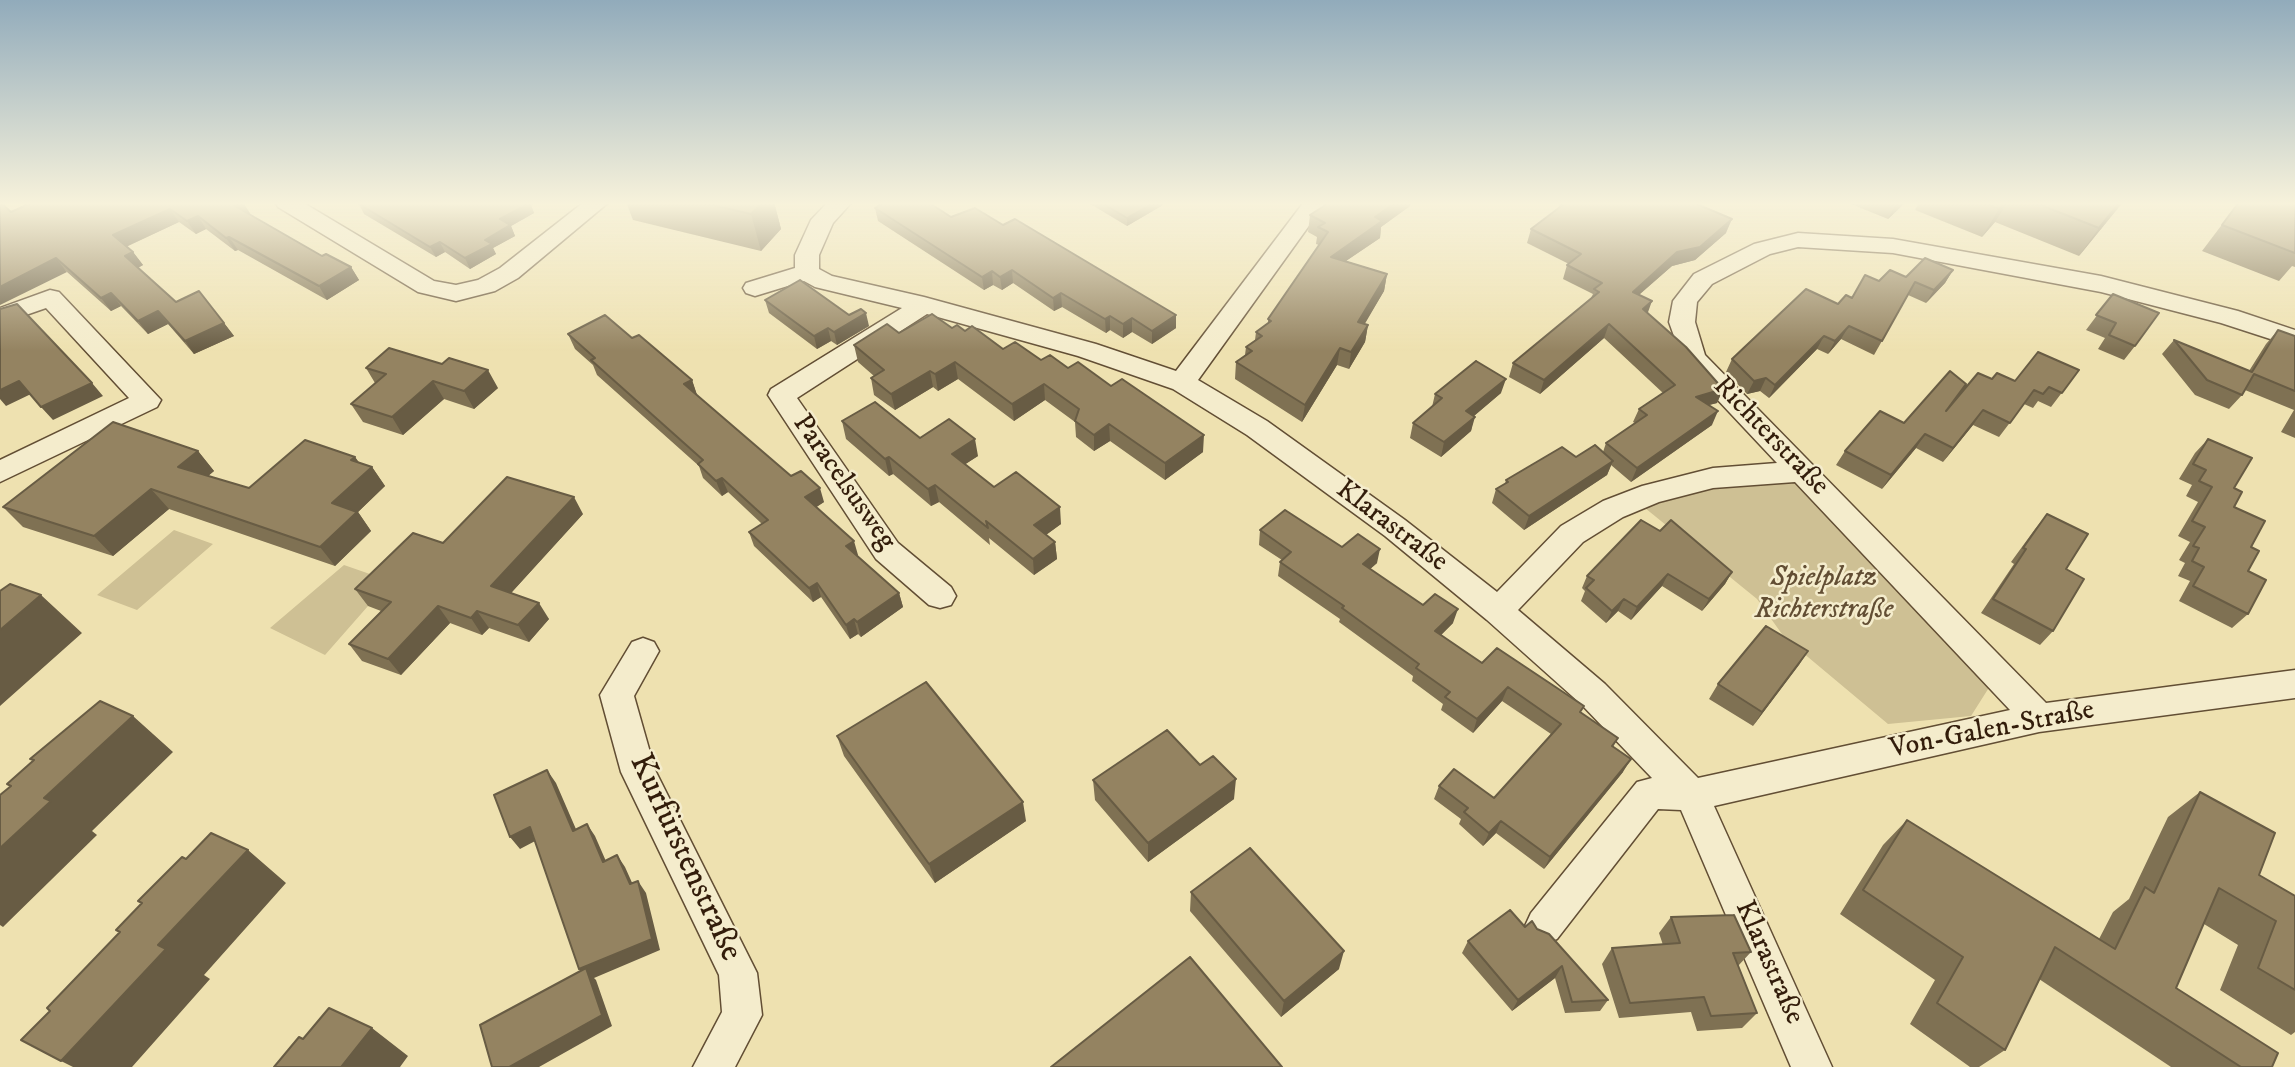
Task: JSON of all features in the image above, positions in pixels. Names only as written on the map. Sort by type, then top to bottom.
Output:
[{"type":"street","points":[[369,252],[427,287],[456,293],[486,286],[509,273],[536,252]]},
{"type":"street","points":[[755,288],[807,272],[808,252]]},
{"type":"street","points":[[1182,383],[1278,252]]},
{"type":"street","name":"Richterstraße","points":[[1755,252],[1703,279],[1685,301],[1682,322],[1693,358],[2039,718]]},
{"type":"street","name":"Richterstraße","points":[[1914,252],[1990,263],[2161,298],[2295,339]]},
{"type":"street","name":"Klarastraße","points":[[807,272],[824,282],[924,305],[1087,350],[1182,383],[1234,413],[1395,528],[1499,611],[1593,694],[1692,795],[1812,1067]]},
{"type":"street","points":[[0,472],[147,400],[50,298],[2,316]]},
{"type":"street","name":"Paracelsusweg","points":[[924,305],[781,395],[887,551],[940,596]]},
{"type":"street","points":[[1499,611],[1573,534],[1613,509],[1652,493],[1713,478],[1803,471]]},
{"type":"street","name":"Kurfürstenstraße","points":[[643,651],[617,695],[638,772],[738,973],[742,1015],[713,1067]]},
{"type":"street","name":"Von-Galen-Straße","points":[[1544,926],[1649,793],[1692,795],[2039,718],[2295,684]]},
{"type":"green space","name":"Spielplatz Richterstraße","points":[[1790,478],[1990,686],[1971,716],[1888,724],[1784,637],[1757,599],[1645,508],[1718,484]]},
{"type":"green space","points":[[174,530],[213,544],[137,610],[97,595]]},
{"type":"green space","points":[[344,565],[390,581],[325,655],[270,628]]},
{"type":"building","points":[[0,252],[133,252],[125,256],[176,302],[199,291],[224,323],[185,341],[158,311],[138,321],[111,293],[101,298],[56,258],[0,287]]},
{"type":"building","points":[[256,252],[315,252],[322,256],[326,254],[351,267],[319,286]]},
{"type":"building","points":[[455,252],[477,252],[465,258]]},
{"type":"building","points":[[943,252],[1070,252],[1176,315],[1152,331],[1132,318],[1123,324],[1110,316],[1105,319],[1061,293],[1053,298],[1012,270],[1000,277],[992,271],[982,277]]},
{"type":"building","points":[[1314,252],[1338,252],[1331,257],[1387,274],[1358,322],[1368,325],[1351,352],[1340,348],[1305,405],[1236,362],[1252,351],[1246,347],[1262,336],[1256,332],[1271,321],[1268,319]]},
{"type":"building","points":[[1577,252],[1678,252],[1633,292],[1652,301],[1643,309],[1686,347],[1723,389],[1696,397],[1718,411],[1637,468],[1606,443],[1647,415],[1639,409],[1675,385],[1609,324],[1544,380],[1513,363],[1599,292],[1594,289],[1602,283],[1567,265],[1581,254]]},
{"type":"building","points":[[1925,258],[1953,270],[1934,290],[1915,282],[1882,341],[1849,326],[1835,341],[1824,336],[1775,385],[1766,378],[1754,381],[1732,359],[1806,289],[1838,304],[1846,295],[1852,298],[1865,275],[1879,281],[1890,270],[1906,277]]},
{"type":"building","points":[[800,280],[849,315],[861,309],[866,313],[834,332],[828,328],[814,336],[765,300]]},
{"type":"building","points":[[2113,294],[2159,313],[2135,346],[2109,335],[2116,323],[2096,315]]},
{"type":"building","points":[[17,304],[92,383],[41,407],[19,381],[0,390],[0,309]]},
{"type":"building","points":[[932,314],[952,328],[957,325],[965,331],[972,326],[1003,349],[1015,342],[1041,360],[1050,355],[1068,368],[1078,362],[1111,386],[1122,379],[1204,435],[1165,463],[1109,424],[1094,435],[1075,421],[1079,409],[1044,384],[1012,404],[955,362],[935,374],[930,371],[891,394],[871,378],[884,370],[854,345],[887,324],[899,333]]},
{"type":"building","points":[[605,315],[632,338],[639,335],[692,380],[684,384],[791,476],[801,471],[820,488],[805,497],[854,541],[846,546],[899,593],[857,622],[854,619],[846,625],[817,583],[809,588],[749,532],[768,520],[722,478],[716,481],[698,464],[703,460],[591,360],[595,358],[568,334]]},
{"type":"building","points":[[2278,330],[2295,336],[2295,391],[2254,374],[2242,395],[2207,380],[2174,340],[2252,372]]},
{"type":"building","points":[[389,348],[442,364],[449,358],[488,370],[464,391],[433,381],[392,417],[351,404],[386,374],[366,368]]},
{"type":"building","points":[[2038,352],[2079,370],[2062,393],[2049,387],[2043,394],[2034,390],[2010,423],[1983,410],[1953,448],[1925,434],[1891,475],[1845,451],[1880,411],[1904,423],[1950,371],[1966,384],[1946,411],[1978,373],[1992,379],[1997,373],[2015,381]]},
{"type":"building","points":[[1476,361],[1506,379],[1466,411],[1475,417],[1444,442],[1413,423],[1442,398],[1435,394]]},
{"type":"building","points":[[875,402],[920,438],[949,419],[975,439],[952,454],[994,487],[1016,472],[1060,507],[1034,525],[1055,542],[1033,559],[986,521],[988,528],[935,485],[928,489],[889,457],[885,459],[842,421]]},
{"type":"building","points":[[113,422],[198,451],[178,467],[249,488],[305,440],[355,457],[351,460],[372,467],[332,503],[357,512],[320,547],[151,489],[94,536],[3,507]]},
{"type":"building","points":[[2208,439],[2252,458],[2234,488],[2242,492],[2234,507],[2265,521],[2251,547],[2259,551],[2248,571],[2266,580],[2248,614],[2193,586],[2204,567],[2192,561],[2199,548],[2193,546],[2205,527],[2192,521],[2212,487],[2199,481],[2206,470],[2193,464]]},
{"type":"building","points":[[1595,445],[1613,461],[1529,516],[1496,489],[1508,482],[1506,480],[1562,447],[1576,457]]},
{"type":"building","points":[[507,477],[574,497],[491,586],[539,603],[518,625],[477,611],[471,618],[438,606],[388,659],[349,644],[391,602],[355,589],[413,533],[443,543]]},
{"type":"building","points":[[1285,510],[1342,547],[1358,534],[1380,549],[1363,564],[1423,605],[1435,594],[1458,609],[1435,631],[1482,663],[1497,648],[1584,706],[1580,712],[1618,738],[1612,746],[1631,759],[1550,857],[1501,821],[1489,833],[1464,812],[1468,808],[1439,786],[1454,769],[1494,798],[1561,724],[1508,687],[1477,719],[1445,697],[1450,692],[1416,668],[1419,664],[1342,608],[1344,606],[1280,562],[1291,552],[1260,530]]},
{"type":"building","points":[[2047,514],[2088,534],[2066,569],[2084,579],[2053,631],[1993,599]]},
{"type":"building","points":[[1641,520],[1660,531],[1671,520],[1732,572],[1709,599],[1668,574],[1637,607],[1624,599],[1612,611],[1586,588],[1594,580],[1587,576]]},
{"type":"building","points":[[10,584],[41,595],[0,630],[0,591]]},
{"type":"building","points":[[1766,626],[1808,651],[1762,712],[1718,684]]},
{"type":"building","points":[[926,682],[1023,802],[929,864],[837,736]]},
{"type":"building","points":[[100,701],[133,716],[44,798],[51,801],[0,848],[0,795],[11,786],[7,784],[34,760],[30,759]]},
{"type":"building","points":[[1167,730],[1200,765],[1213,756],[1236,779],[1148,843],[1093,780]]},
{"type":"building","points":[[547,770],[573,831],[587,824],[603,862],[617,855],[630,884],[638,881],[652,939],[579,969],[530,827],[510,837],[494,795]]},
{"type":"building","points":[[2200,792],[2275,833],[2259,875],[2295,896],[2295,990],[2258,968],[2276,921],[2219,888],[2176,988],[2278,1053],[2272,1067],[2241,1067],[2055,947],[2005,1050],[1937,1003],[1963,957],[1863,890],[1907,820],[2115,949],[2145,887],[2154,893]]},
{"type":"building","points":[[211,833],[248,850],[158,945],[166,949],[61,1061],[21,1040],[50,1011],[47,1008],[120,932],[116,930],[142,903],[138,901],[182,857],[186,859]]},
{"type":"building","points":[[1250,848],[1344,951],[1284,1001],[1191,892]]},
{"type":"building","points":[[1510,910],[1525,927],[1532,921],[1537,929],[1549,934],[1608,1000],[1572,1002],[1562,966],[1518,1000],[1468,941]]},
{"type":"building","points":[[1734,915],[1751,952],[1733,953],[1757,1013],[1711,1016],[1704,997],[1630,1003],[1612,948],[1680,943],[1671,917]]},
{"type":"building","points":[[1190,957],[1282,1067],[1051,1067]]},
{"type":"building","points":[[586,968],[602,1015],[509,1067],[492,1067],[480,1025]]},
{"type":"building","points":[[329,1008],[372,1028],[341,1067],[274,1067],[299,1037],[303,1039]]}]
